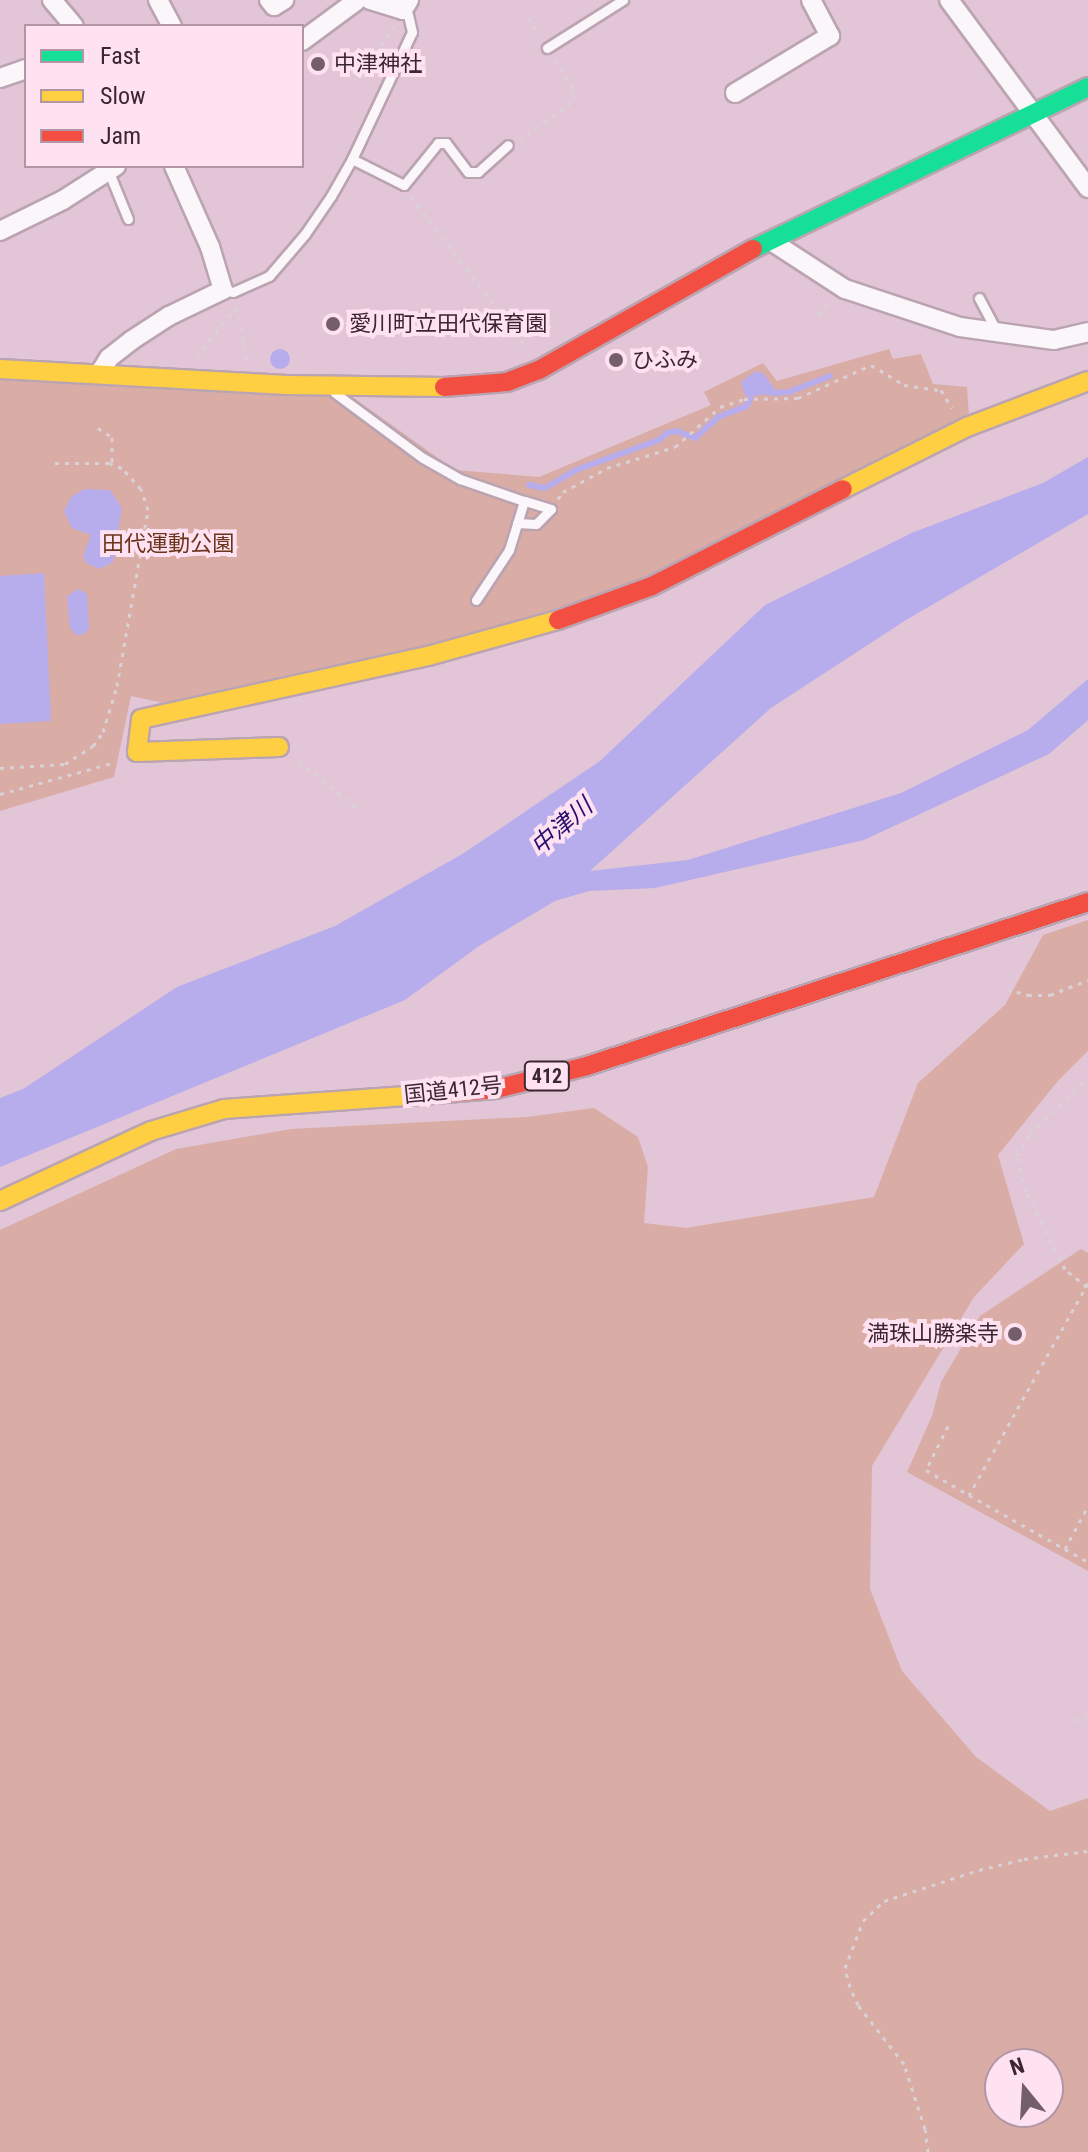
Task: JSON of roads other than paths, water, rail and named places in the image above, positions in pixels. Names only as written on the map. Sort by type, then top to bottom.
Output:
[{"type":"main road","points":[[0,369],[334,386],[460,387],[507,382],[542,368],[771,241],[1088,87]]},
{"type":"main road","points":[[279,747],[137,752],[141,719],[428,656],[571,616],[652,586],[961,430],[1088,381]]},
{"type":"main road","name":"国道412号","points":[[0,1201],[151,1131],[224,1109],[496,1089],[616,1057],[1088,902]]},
{"type":"street","points":[[52,0],[72,24]]},
{"type":"street","points":[[158,0],[171,24]]},
{"type":"street","points":[[269,0],[274,6],[284,0]]},
{"type":"street","points":[[304,39],[356,0],[405,7]]},
{"type":"street","points":[[742,82],[830,36],[811,0]]},
{"type":"street","points":[[949,0],[1088,188]]},
{"type":"street","points":[[0,78],[24,70]]},
{"type":"street","points":[[0,231],[63,200],[110,168]]},
{"type":"street","points":[[99,374],[109,358],[132,340],[169,316],[223,290],[210,247],[175,168]]},
{"type":"street","points":[[771,241],[845,289],[960,327],[1054,340],[1088,332]]},
{"type":"lane","points":[[547,48],[623,0]]},
{"type":"lane","points":[[223,290],[233,292],[269,276],[305,234],[352,159],[351,154],[412,32],[405,7]]},
{"type":"lane","points":[[352,159],[404,185],[438,143],[446,143],[468,172],[478,172],[508,145]]},
{"type":"lane","points":[[111,168],[128,219]]},
{"type":"lane","points":[[979,298],[997,332]]},
{"type":"lane","points":[[334,386],[335,393],[423,458],[460,479],[551,509],[536,524],[517,523]]},
{"type":"lane","points":[[476,600],[509,550],[524,501]]},
{"type":"water","points":[[280,349],[287,352],[290,359],[287,366],[280,369],[273,366],[270,359],[273,352]]},
{"type":"water","points":[[756,371],[764,374],[778,394],[745,396],[741,382]]},
{"type":"water","name":"中津川","points":[[1088,457],[1088,514],[906,620],[771,708],[590,871],[688,860],[901,793],[1028,730],[1088,679],[1088,720],[1049,754],[864,840],[655,888],[589,891],[555,901],[479,946],[405,1000],[0,1167],[0,1098],[23,1089],[177,987],[335,926],[464,853],[600,761],[765,605],[914,532],[1043,483]]},
{"type":"water","points":[[84,489],[110,490],[122,508],[113,562],[100,569],[86,563],[83,556],[91,535],[72,528],[64,511],[71,497]]},
{"type":"water","points":[[44,573],[51,721],[0,724],[0,576]]},
{"type":"water","points":[[79,589],[87,594],[89,629],[84,634],[76,635],[70,628],[67,596]]},
{"type":"waterway","points":[[772,393],[789,392],[830,376]]},
{"type":"waterway","points":[[529,485],[545,488],[576,470],[659,440],[667,433],[677,431],[695,438],[718,417],[747,406],[753,391]]},
{"type":"place","name":"中津神社","points":[[318,64]]},
{"type":"place","name":"愛川町立田代保育園","points":[[333,324]]},
{"type":"place","name":"ひふみ","points":[[616,360]]},
{"type":"place","name":"満珠山勝楽寺","points":[[1015,1334]]},
{"type":"park label","name":"田代運動公園","points":[[168,544]]}]
